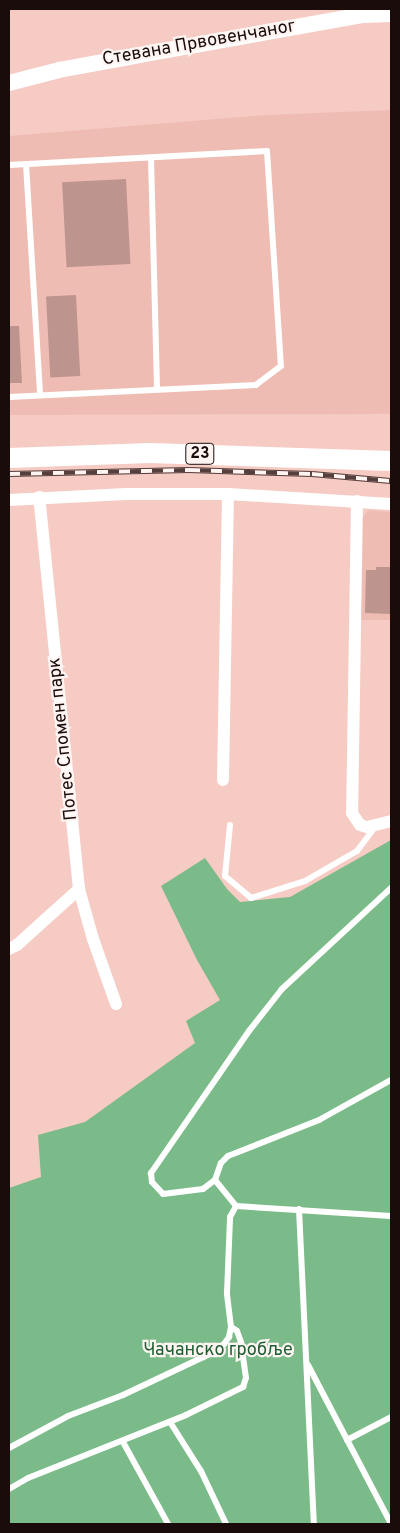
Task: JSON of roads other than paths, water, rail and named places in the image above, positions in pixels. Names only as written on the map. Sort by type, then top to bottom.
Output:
[{"type":"main road","name":"23","points":[[9,458],[159,454],[391,461]]},
{"type":"street","name":"Стевана Првовенчаног","points":[[9,83],[59,70],[140,54],[363,15],[391,14]]},
{"type":"street","points":[[223,780],[228,494]]},
{"type":"street","points":[[9,500],[39,497],[228,494],[391,504]]},
{"type":"street","name":"Потес Спомен парк","points":[[39,497],[79,889],[93,939],[116,1004]]},
{"type":"street","points":[[357,501],[352,813],[360,825],[376,826],[391,821]]},
{"type":"street","points":[[9,949],[17,945],[79,889]]},
{"type":"lane","points":[[9,165],[267,151],[281,366],[256,384],[9,397]]},
{"type":"lane","points":[[151,158],[157,389]]},
{"type":"lane","points":[[26,164],[40,395]]},
{"type":"lane","points":[[230,825],[225,876],[251,898],[305,881],[357,851],[376,826]]},
{"type":"lane","points":[[391,888],[282,989],[250,1031],[151,1173],[152,1182],[164,1194],[203,1189],[215,1180],[221,1163],[228,1156],[319,1120],[391,1080]]},
{"type":"lane","points":[[215,1180],[236,1206],[391,1217]]},
{"type":"lane","points":[[9,1448],[68,1416],[123,1395],[216,1351],[229,1337],[231,1327],[227,1283],[230,1218],[236,1206]]},
{"type":"lane","points":[[299,1209],[314,1524]]},
{"type":"lane","points":[[9,1489],[28,1478],[170,1422],[243,1387],[246,1378],[241,1342],[236,1331],[231,1327]]},
{"type":"lane","points":[[307,1362],[391,1524]]},
{"type":"lane","points":[[347,1440],[391,1417]]},
{"type":"lane","points":[[170,1422],[201,1471],[226,1524]]},
{"type":"lane","points":[[123,1442],[168,1524]]},
{"type":"railway","points":[[9,474],[189,470],[312,474],[391,481]]},
{"type":"park label","name":"Чачанско гробље","points":[[218,1351]]}]
